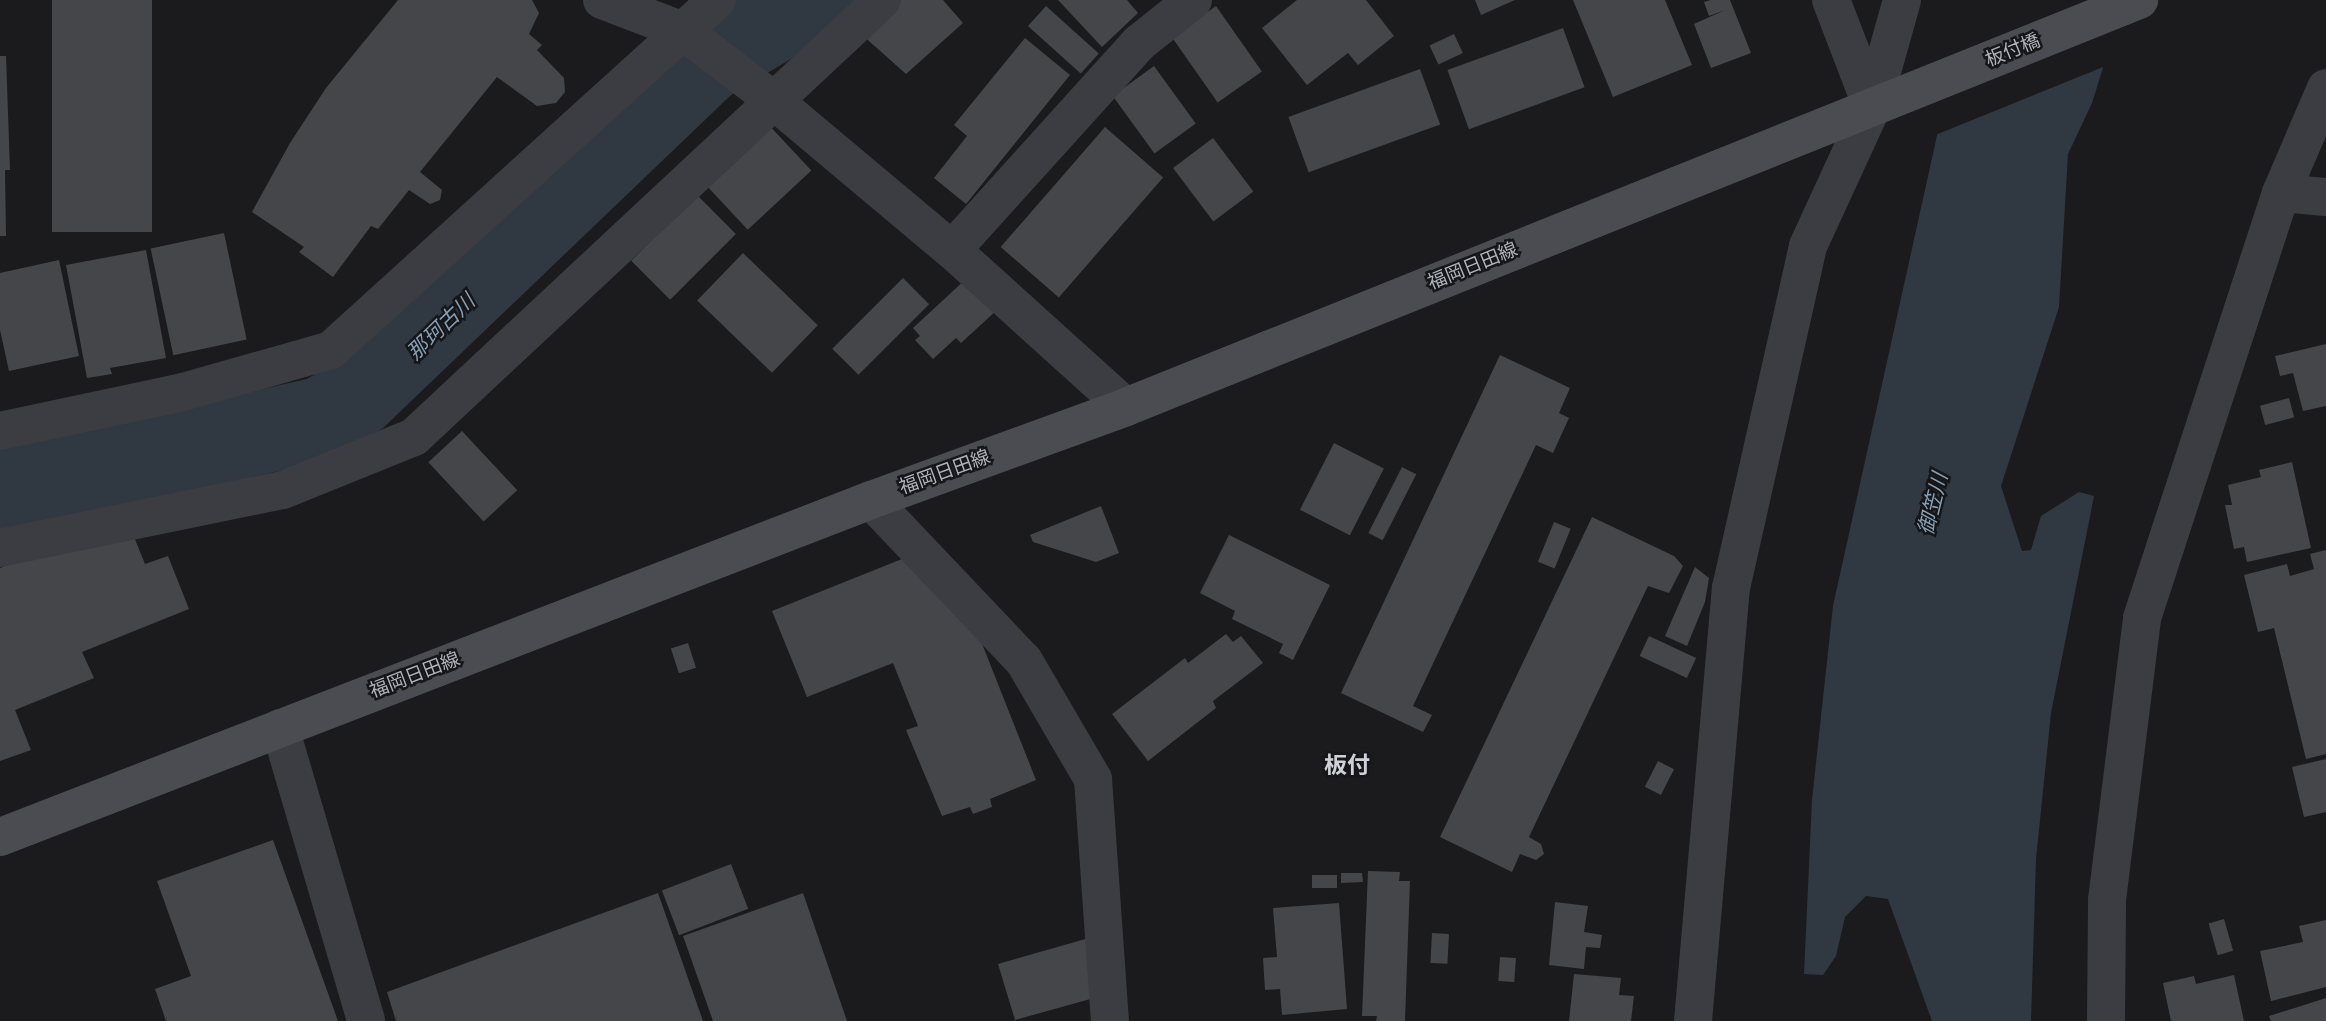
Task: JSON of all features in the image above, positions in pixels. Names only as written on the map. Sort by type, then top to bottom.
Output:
[{"type":"main road","name":"板付橋","points":[[1880,105],[2139,0]]},
{"type":"main road","name":"福岡日田線","points":[[0,837],[871,500],[1126,407],[1880,105]]},
{"type":"street","points":[[601,0],[688,15],[773,100],[952,250],[1126,407]]},
{"type":"street","points":[[0,431],[183,392],[331,350],[688,15],[717,0]]},
{"type":"street","points":[[0,548],[283,489],[414,437],[882,0]]},
{"type":"street","points":[[952,250],[1139,43],[1193,0]]},
{"type":"street","points":[[1831,0],[1880,105]]},
{"type":"street","points":[[1693,1021],[1731,589],[1808,246],[1880,105],[1902,0]]},
{"type":"street","points":[[2106,1021],[2108,900],[2142,618],[2281,193],[2326,88]]},
{"type":"street","points":[[2281,193],[2326,197]]},
{"type":"street","points":[[871,500],[1024,661],[1093,779],[1110,1021]]},
{"type":"street","points":[[280,728],[366,1021]]},
{"type":"water","name":"那珂古川","points":[[736,0],[855,0],[794,57],[731,95],[383,428],[339,457],[0,536],[0,449],[307,379],[339,360]]},
{"type":"water","name":"御笠川","points":[[2124,0],[2092,103],[2068,154],[2059,307],[2001,486],[2022,551],[2031,550],[2041,516],[2079,492],[2094,496],[2051,713],[2036,859],[2031,1021],[1932,1021],[1888,899],[1866,896],[1845,917],[1836,956],[1823,975],[1804,974],[1812,800],[1833,606],[1938,131]]},
{"type":"pier","points":[[2127,0],[2108,65],[1933,136],[1973,1]]},
{"type":"building","points":[[52,0],[152,0],[152,232],[52,232]]},
{"type":"building","points":[[398,0],[532,0],[539,13],[529,34],[542,45],[537,50],[564,78],[565,92],[556,103],[537,106],[497,77],[420,172],[442,190],[440,200],[430,204],[409,190],[378,229],[371,226],[333,277],[299,252],[304,247],[252,212],[290,143],[326,88]]},
{"type":"building","points":[[901,0],[943,0],[963,23],[906,74],[860,33]]},
{"type":"building","points":[[1058,0],[1127,0],[1138,13],[1102,47]]},
{"type":"building","points":[[1297,0],[1366,0],[1394,36],[1358,65],[1348,53],[1307,85],[1262,28]]},
{"type":"building","points":[[1475,0],[1515,0],[1481,15]]},
{"type":"building","points":[[1573,0],[1665,0],[1692,65],[1613,97]]},
{"type":"building","points":[[1730,0],[1751,53],[1711,68],[1694,24],[1725,10],[1709,16],[1704,2]]},
{"type":"building","points":[[1046,6],[1099,54],[1081,74],[1028,26]]},
{"type":"building","points":[[1216,6],[1262,72],[1218,103],[1172,37]]},
{"type":"building","points":[[1563,28],[1585,87],[1469,129],[1447,70]]},
{"type":"building","points":[[1454,34],[1463,53],[1438,64],[1430,45]]},
{"type":"building","points":[[1025,38],[1070,75],[966,204],[934,178],[967,136],[954,125]]},
{"type":"building","points":[[0,56],[6,56],[10,170],[5,170],[6,236],[0,236]]},
{"type":"building","points":[[1154,66],[1196,123],[1154,153],[1113,96]]},
{"type":"building","points":[[1420,69],[1440,124],[1309,172],[1288,117]]},
{"type":"building","points":[[767,123],[811,171],[748,230],[703,182]]},
{"type":"building","points":[[1105,127],[1163,178],[1059,298],[1001,247]]},
{"type":"building","points":[[1213,138],[1253,192],[1213,222],[1173,168]]},
{"type":"building","points":[[697,195],[736,234],[670,300],[631,261]]},
{"type":"building","points":[[224,233],[247,340],[173,355],[151,249]]},
{"type":"building","points":[[146,250],[166,358],[110,368],[112,374],[87,378],[66,265]]},
{"type":"building","points":[[743,253],[818,325],[772,373],[697,300]]},
{"type":"building","points":[[59,260],[79,356],[9,371],[0,330],[0,273]]},
{"type":"building","points":[[903,278],[929,304],[858,375],[832,349]]},
{"type":"building","points":[[967,278],[997,310],[961,343],[956,338],[933,359],[915,340],[920,336],[913,328]]},
{"type":"building","points":[[2326,344],[2326,406],[2303,411],[2293,373],[2280,376],[2275,356]]},
{"type":"building","points":[[1500,355],[1570,388],[1559,413],[1569,418],[1553,453],[1536,445],[1413,706],[1432,715],[1423,732],[1341,693]]},
{"type":"building","points":[[2289,398],[2294,417],[2265,425],[2260,406]]},
{"type":"building","points":[[462,431],[517,490],[484,522],[428,462]]},
{"type":"building","points":[[1334,443],[1384,468],[1350,535],[1300,510]]},
{"type":"building","points":[[2292,462],[2311,548],[2247,562],[2244,547],[2234,549],[2225,505],[2232,505],[2228,485],[2261,477],[2259,470]]},
{"type":"building","points":[[1402,467],[1416,474],[1383,540],[1368,533]]},
{"type":"building","points":[[1101,506],[1119,553],[1096,562],[1033,542],[1030,535]]},
{"type":"building","points":[[1592,517],[1674,556],[1683,566],[1669,593],[1648,586],[1529,837],[1541,844],[1544,854],[1536,860],[1520,854],[1512,872],[1440,837]]},
{"type":"building","points":[[1554,522],[1571,529],[1555,569],[1538,562]]},
{"type":"building","points":[[132,532],[145,564],[168,556],[189,609],[82,652],[94,678],[15,710],[31,750],[0,761],[0,568],[42,551]]},
{"type":"building","points":[[1229,535],[1330,585],[1293,660],[1279,653],[1283,644],[1232,619],[1235,611],[1200,593]]},
{"type":"building","points":[[2326,550],[2326,754],[2306,759],[2274,628],[2258,632],[2244,575],[2287,564],[2290,576],[2314,569],[2310,554]]},
{"type":"building","points":[[907,557],[977,631],[1036,780],[990,799],[992,807],[973,814],[970,807],[942,816],[906,730],[918,726],[893,663],[807,697],[772,611]]},
{"type":"building","points":[[1695,567],[1709,578],[1705,602],[1687,646],[1665,636]]},
{"type":"building","points":[[1226,634],[1233,642],[1241,636],[1263,663],[1213,701],[1216,708],[1148,761],[1112,714],[1185,658],[1188,663]]},
{"type":"building","points":[[1649,636],[1696,658],[1687,678],[1640,656]]},
{"type":"building","points":[[688,643],[696,668],[679,673],[671,649]]},
{"type":"building","points":[[2326,759],[2326,812],[2304,817],[2292,767]]},
{"type":"building","points":[[1658,761],[1674,769],[1661,795],[1645,787]]},
{"type":"building","points":[[273,840],[338,1021],[166,1021],[155,989],[191,976],[157,881]]},
{"type":"building","points":[[731,864],[748,909],[679,935],[662,891]]},
{"type":"building","points":[[1368,871],[1400,872],[1399,881],[1410,881],[1405,1021],[1376,1021],[1377,1016],[1362,1016]]},
{"type":"building","points":[[1341,873],[1362,873],[1363,882],[1341,883]]},
{"type":"building","points":[[1312,875],[1337,875],[1337,888],[1312,888]]},
{"type":"building","points":[[658,893],[703,1021],[396,1021],[387,992]]},
{"type":"building","points":[[803,893],[847,1021],[713,1021],[683,936]]},
{"type":"building","points":[[1555,902],[1588,906],[1584,932],[1602,935],[1600,948],[1586,947],[1584,969],[1549,965]]},
{"type":"building","points":[[1339,903],[1347,1009],[1282,1015],[1280,989],[1265,990],[1263,958],[1277,957],[1273,908]]},
{"type":"building","points":[[2224,919],[2233,951],[2218,955],[2209,923]]},
{"type":"building","points":[[2326,920],[2326,987],[2271,1001],[2260,951],[2303,942],[2299,926]]},
{"type":"building","points":[[1432,933],[1449,934],[1447,964],[1430,963]]},
{"type":"building","points":[[1089,938],[1094,998],[1015,1020],[998,964]]},
{"type":"building","points":[[1500,957],[1516,958],[1514,982],[1498,981]]},
{"type":"building","points":[[1574,974],[1621,978],[1619,995],[1634,996],[1631,1021],[1569,1021]]},
{"type":"building","points":[[2234,975],[2244,1021],[2171,1021],[2163,983],[2194,976],[2196,984]]},
{"type":"building","points":[[2326,998],[2326,1021],[2271,1021],[2269,1016]]},
{"type":"district","name":"板付","points":[[1347,766]]}]
